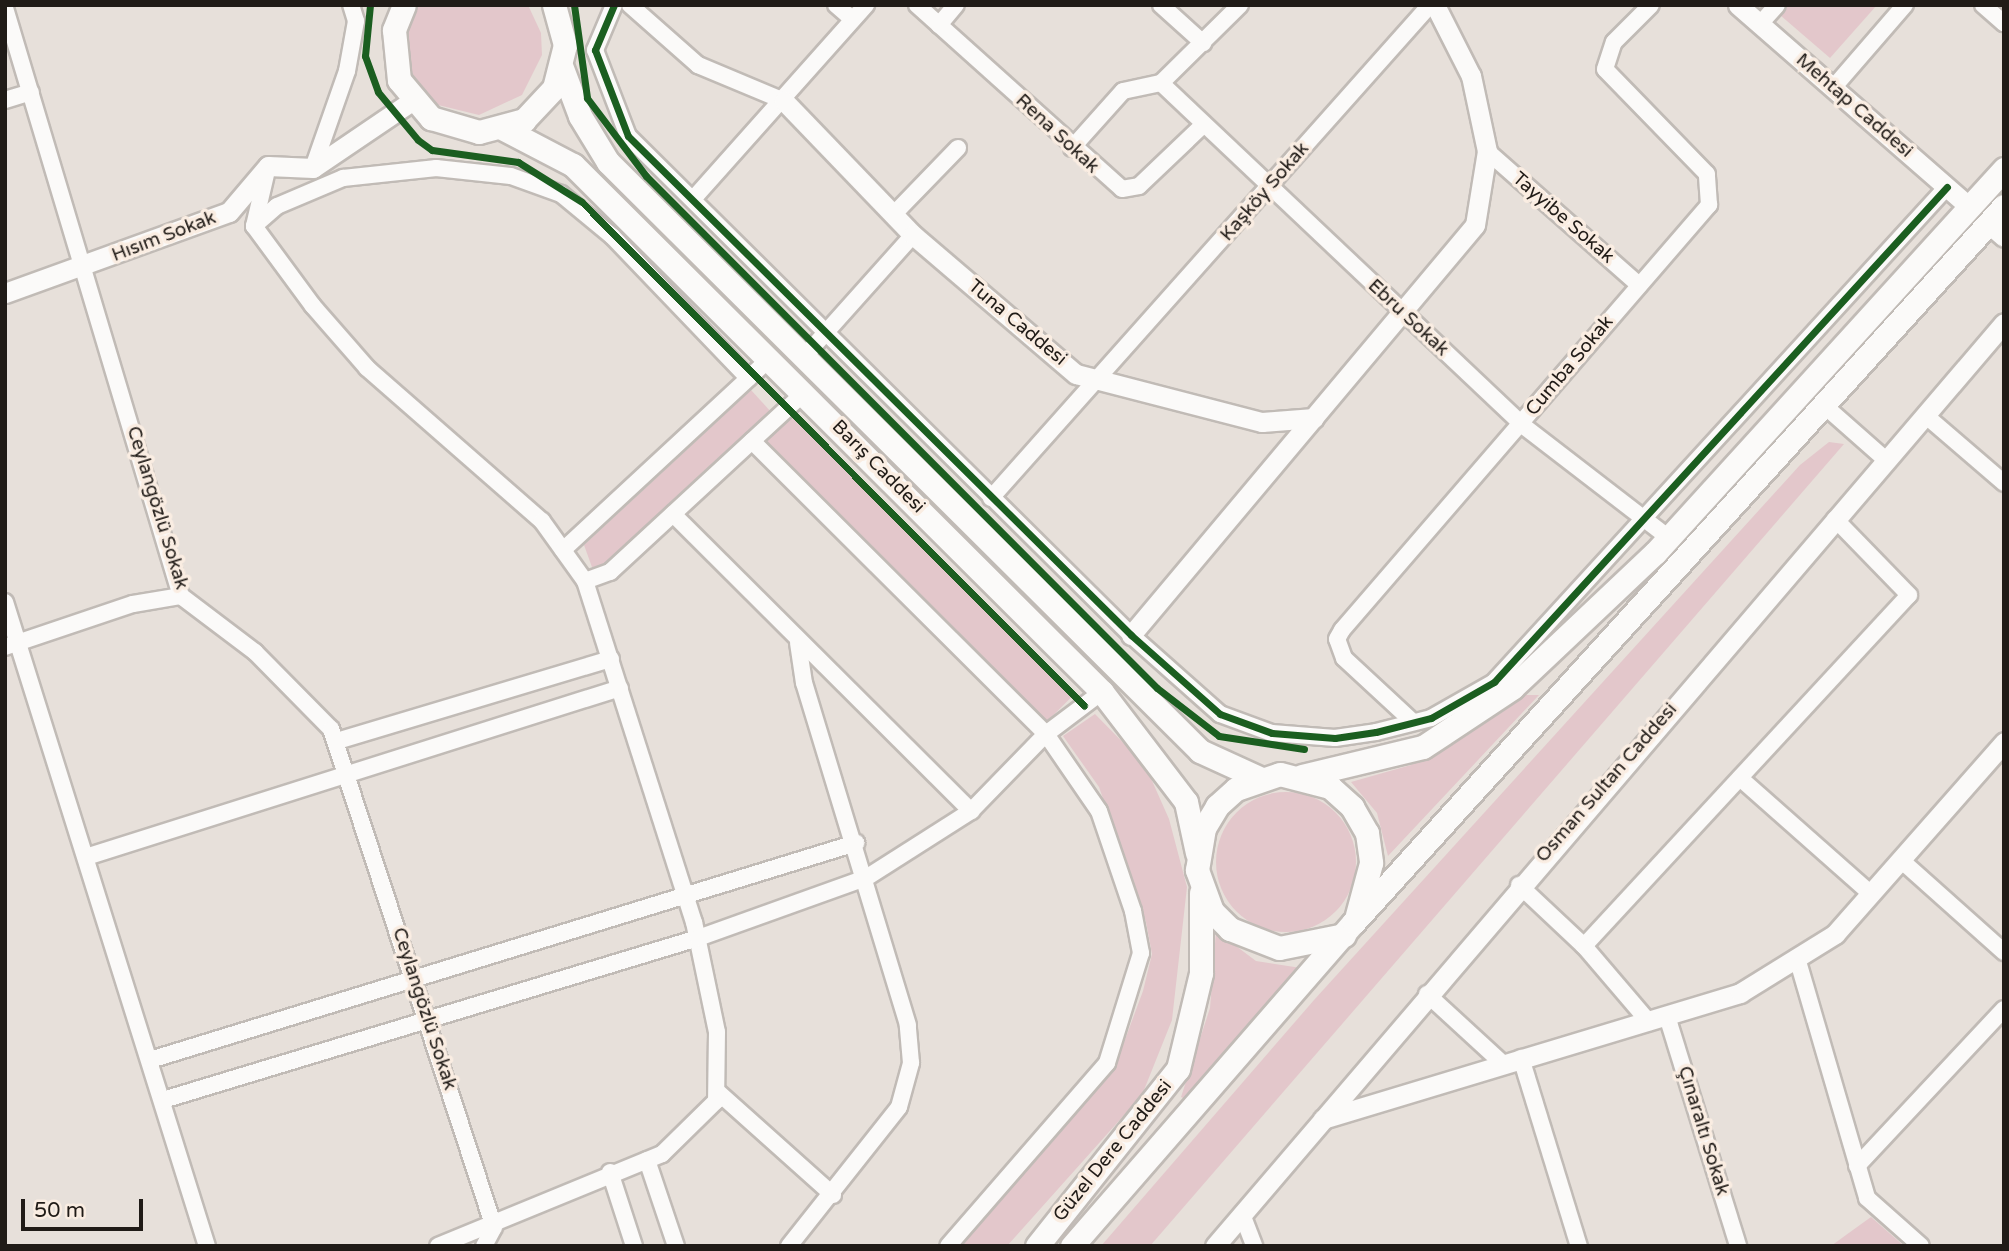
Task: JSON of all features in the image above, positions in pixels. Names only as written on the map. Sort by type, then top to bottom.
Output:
[{"type":"main road","points":[[403,6],[393,55],[412,101],[454,129],[504,129],[541,106],[562,68],[560,11]]},
{"type":"main road","name":"Barış Caddesi","points":[[562,68],[580,116],[608,162],[1200,751],[1259,778]]},
{"type":"main road","name":"Barış Caddesi","points":[[504,129],[573,164],[1102,692],[1186,802],[1198,853]]},
{"type":"main road","points":[[1302,776],[1330,787],[1352,807],[1367,834],[1371,863],[1349,929],[1279,948],[1253,943],[1212,911],[1201,887],[1198,853],[1217,806],[1259,778],[1302,776],[1423,747],[1512,688],[1669,538],[2004,169]]},
{"type":"main road","name":"Güzel Dere Caddesi","points":[[1072,1246],[1349,929],[1827,408],[1996,230],[2004,206]]},
{"type":"main road","name":"Güzel Dere Caddesi","points":[[1037,1246],[1178,1069],[1201,973],[1201,887]]},
{"type":"street","points":[[313,168],[347,71],[356,22],[351,5]]},
{"type":"street","points":[[614,5],[595,50],[608,91],[628,136],[694,198],[991,498],[1131,635],[1220,714],[1272,733],[1335,738],[1413,722],[1494,682],[1642,516],[1947,187]]},
{"type":"street","points":[[630,5],[698,65],[784,101]]},
{"type":"street","points":[[836,5],[852,19]]},
{"type":"street","points":[[694,198],[784,101],[866,5]]},
{"type":"street","name":"Rena Sokak","points":[[917,5],[1101,176],[1130,189],[1203,125]]},
{"type":"street","points":[[939,25],[956,5]]},
{"type":"street","points":[[1161,5],[1203,43]]},
{"type":"street","points":[[1072,148],[1123,91],[1161,83],[1240,5]]},
{"type":"street","points":[[1131,635],[1404,314],[1475,225],[1487,151],[1471,76],[1433,5]]},
{"type":"street","name":"Kaşköy Sokak","points":[[991,498],[1101,380],[1269,187],[1433,5]]},
{"type":"street","name":"Cumba Sokak","points":[[1413,722],[1344,658],[1337,639],[1709,205],[1711,189],[1707,174],[1605,69],[1614,42],[1651,5]]},
{"type":"street","name":"Mehtap Caddesi","points":[[1738,5],[1971,208]]},
{"type":"street","points":[[1760,24],[1777,5]]},
{"type":"street","points":[[1833,88],[1905,5]]},
{"type":"street","points":[[1983,5],[2004,23]]},
{"type":"street","name":"Ceylangözlü Sokak","points":[[5,8],[85,266],[181,596],[264,661],[311,705],[337,741],[350,774],[494,1227]]},
{"type":"street","name":"Ebru Sokak","points":[[1161,83],[1521,424],[1669,538]]},
{"type":"street","points":[[5,100],[31,92]]},
{"type":"street","points":[[254,226],[268,166],[313,168],[412,101]]},
{"type":"street","name":"Tuna Caddesi","points":[[784,101],[913,235],[1076,374],[1262,422],[1314,418]]},
{"type":"street","points":[[894,214],[958,148]]},
{"type":"street","name":"Tayyibe Sokak","points":[[1487,151],[1639,285]]},
{"type":"street","name":"Hısım Sokak","points":[[5,293],[229,212],[268,166]]},
{"type":"street","points":[[254,226],[277,206],[343,178],[436,168],[511,176],[561,194],[612,236],[748,378]]},
{"type":"street","points":[[1971,208],[1996,230]]},
{"type":"street","points":[[254,226],[366,368],[542,521],[586,581],[686,896],[718,1032],[719,1093],[681,1138],[647,1160],[610,1172],[494,1227],[438,1246]]},
{"type":"street","points":[[803,358],[913,235]]},
{"type":"street","name":"Osman Sultan Caddesi","points":[[1215,1246],[1519,885],[2004,324]]},
{"type":"street","points":[[563,550],[770,358]]},
{"type":"street","points":[[586,581],[610,572],[804,393]]},
{"type":"street","points":[[1827,408],[1886,460]]},
{"type":"street","points":[[1925,415],[2004,483]]},
{"type":"street","points":[[752,441],[1046,734],[1099,811],[1141,953],[1107,1063],[948,1246]]},
{"type":"street","points":[[673,514],[798,643],[833,666],[971,811]]},
{"type":"street","points":[[1584,946],[1909,595],[1835,519]]},
{"type":"street","points":[[12,645],[133,604],[181,596]]},
{"type":"street","points":[[5,602],[12,645],[86,857],[207,1246]]},
{"type":"street","points":[[789,1246],[833,1195],[899,1107],[911,1063],[908,1025],[856,843],[804,683],[798,643]]},
{"type":"street","points":[[337,741],[611,659]]},
{"type":"street","points":[[86,857],[620,688]]},
{"type":"street","points":[[163,1100],[698,938],[866,878],[971,811],[1046,734],[1102,692]]},
{"type":"street","points":[[1322,1119],[1740,993],[1835,934],[2001,750]]},
{"type":"street","points":[[1740,778],[1871,894]]},
{"type":"street","points":[[150,1060],[415,982],[856,843]]},
{"type":"street","points":[[1900,860],[2004,952]]},
{"type":"street","points":[[1519,885],[1658,1019]]},
{"type":"street","points":[[1797,958],[1867,1198],[1921,1246]]},
{"type":"street","points":[[1427,994],[1512,1061],[1579,1246]]},
{"type":"street","points":[[1857,1166],[2004,1009]]},
{"type":"street","name":"Çınaraltı Sokak","points":[[1658,1019],[1738,1246]]},
{"type":"street","points":[[719,1093],[833,1195]]},
{"type":"street","points":[[647,1160],[676,1246]]},
{"type":"street","points":[[610,1172],[634,1246]]},
{"type":"street","points":[[1242,1214],[1254,1246]]},
{"type":"street","points":[[484,1246],[494,1227]]},
{"type":"shaded area","points":[[418,5],[528,5],[541,33],[542,55],[522,95],[479,115],[434,104],[406,66],[404,43]]},
{"type":"shaded area","points":[[1789,5],[1877,5],[1830,58],[1780,15]]},
{"type":"shaded area","points":[[751,390],[771,412],[606,565],[593,570],[584,545]]},
{"type":"shaded area","points":[[789,411],[1073,695],[1044,724],[760,440]]},
{"type":"shaded area","points":[[1829,442],[1844,444],[1150,1246],[1101,1246],[1314,1000],[1800,465]]},
{"type":"shaded area","points":[[1521,695],[1539,695],[1388,856],[1377,813],[1351,782],[1411,765]]},
{"type":"shaded area","points":[[1095,714],[1145,765],[1169,819],[1187,887],[1172,1020],[1142,1095],[1007,1246],[957,1246],[1116,1064],[1143,991],[1152,954],[1146,922],[1099,787],[1063,736]]},
{"type":"shaded area","points":[[1286,792],[1313,797],[1335,813],[1351,835],[1356,862],[1351,889],[1335,911],[1313,927],[1286,932],[1259,927],[1237,911],[1221,889],[1216,862],[1221,835],[1237,813],[1259,797]]},
{"type":"shaded area","points":[[1216,931],[1256,961],[1301,968],[1187,1100],[1181,1097],[1210,1008]]},
{"type":"shaded area","points":[[1871,1217],[1904,1246],[1831,1246],[1846,1235]]},
{"type":"cycle path","points":[[370,5],[365,56],[378,92],[418,140],[432,150],[518,162],[582,202],[1084,706]]},
{"type":"cycle path","points":[[574,5],[587,98],[646,176],[1157,688],[1219,736],[1304,749]]},
{"type":"cycle path","points":[[614,5],[595,50],[628,136],[1131,635],[1220,714],[1272,733],[1335,738],[1376,732],[1431,718],[1494,682],[1947,187]]}]
